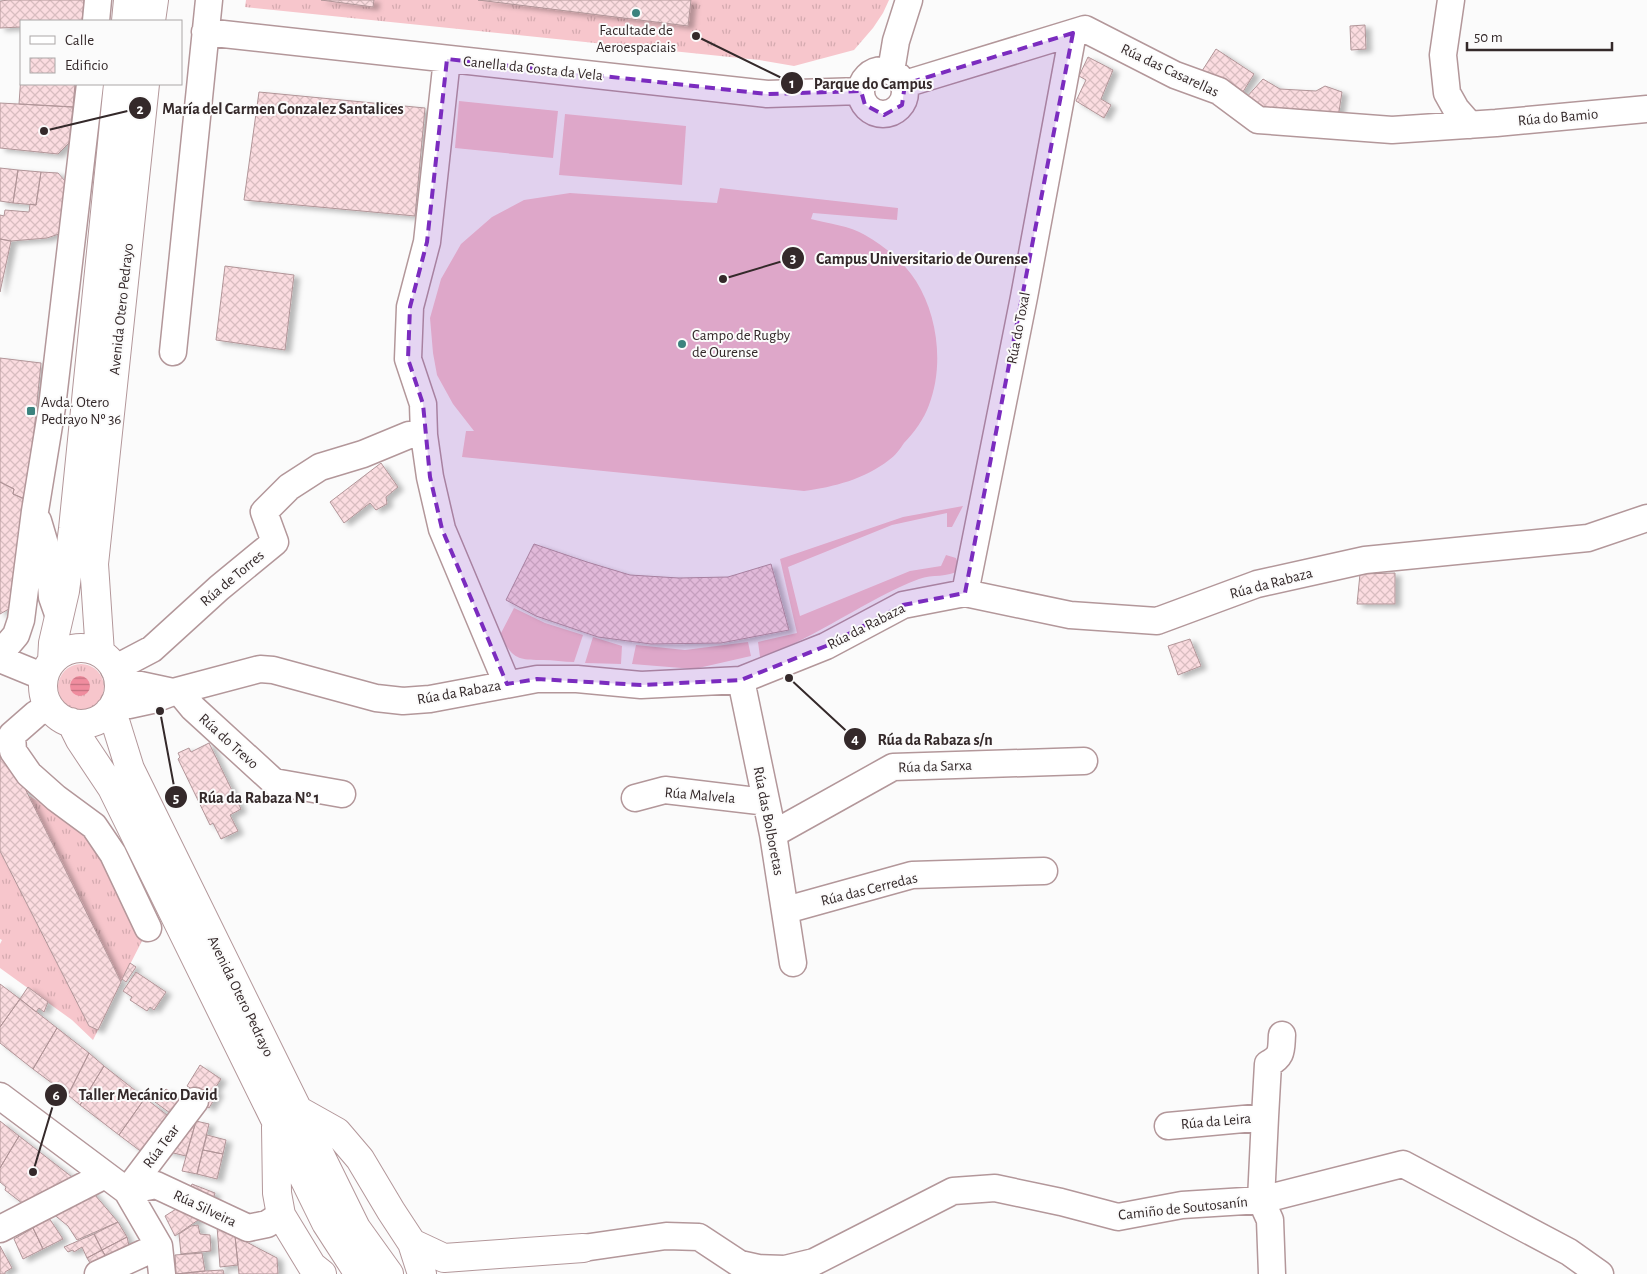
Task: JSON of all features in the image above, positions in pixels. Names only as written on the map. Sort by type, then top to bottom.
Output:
[{"type":"main road","points":[[126,20],[128,0]]},
{"type":"main road","points":[[151,20],[154,0]]},
{"type":"main road","name":"Avenida Otero Pedrayo","points":[[48,669],[52,643],[65,591],[73,529],[118,85]]},
{"type":"main road","name":"Avenida Otero Pedrayo","points":[[145,85],[94,564],[116,724],[130,769],[286,1115]]},
{"type":"main road","points":[[82,648],[111,684],[103,717],[81,724],[61,718],[49,706],[43,687],[48,669],[65,652],[82,648]]},
{"type":"main road","name":"Avenida Otero Pedrayo","points":[[71,722],[80,740],[112,788],[286,1115],[310,1163],[326,1223],[370,1269]]},
{"type":"main road","points":[[391,1211],[390,1249],[370,1269],[317,1270],[279,1204],[286,1115],[337,1132],[360,1159],[412,1243],[422,1274]]},
{"type":"main road","points":[[279,1204],[310,1163],[360,1159]]},
{"type":"main road","points":[[412,1243],[444,1258],[583,1248]]},
{"type":"main road","points":[[486,1274],[583,1248]]},
{"type":"street","points":[[96,20],[98,0]]},
{"type":"street","points":[[173,352],[209,0]]},
{"type":"street","points":[[898,78],[881,70],[871,74],[864,81],[861,92],[865,105],[876,114],[891,114],[897,110],[905,99],[898,78],[896,41],[909,0]]},
{"type":"street","points":[[1451,0],[1443,55],[1447,92],[1456,109],[1470,125]]},
{"type":"street","name":"Rúa das Casarellas","points":[[898,78],[1085,29],[1175,75],[1219,92],[1258,120],[1392,130],[1470,125]]},
{"type":"street","name":"Canella da Costa da Vela","points":[[205,32],[767,94],[861,92]]},
{"type":"street","name":"Rúa do Toxal","points":[[965,593],[1024,297],[1073,33]]},
{"type":"street","points":[[447,58],[427,242],[410,307],[408,359],[423,404],[424,434],[430,477],[442,529],[507,684]]},
{"type":"street","points":[[0,654],[16,635],[21,620],[34,511],[52,406],[90,85]]},
{"type":"street","name":"Rúa do Bamio","points":[[1470,125],[1647,109]]},
{"type":"street","name":"Rúa de Torres","points":[[111,684],[219,588],[275,542],[264,512],[289,487],[320,467],[363,454],[409,434],[424,434]]},
{"type":"street","points":[[34,511],[49,558],[52,597],[59,617]]},
{"type":"street","name":"Rúa da Rabaza","points":[[176,691],[246,671],[260,669],[273,670],[376,698],[404,702],[537,679],[576,679],[641,685],[741,680],[826,646],[903,605],[965,593],[1070,615],[1157,620],[1257,584],[1365,560],[1588,538],[1647,518]]},
{"type":"street","points":[[0,658],[48,669]]},
{"type":"street","name":"Rúa das Bolboretas","points":[[741,680],[774,834],[794,963]]},
{"type":"street","points":[[111,684],[131,682],[176,691]]},
{"type":"street","name":"Rúa do Trevo","points":[[176,691],[274,782],[342,794]]},
{"type":"street","points":[[49,706],[36,714],[12,735],[13,751],[29,774],[56,798],[94,826],[113,854],[148,928]]},
{"type":"street","name":"Rúa da Sarxa","points":[[774,834],[893,767],[1084,761]]},
{"type":"street","name":"Rúa Malvela","points":[[635,798],[665,790],[766,802]]},
{"type":"street","name":"Rúa das Cerredas","points":[[786,910],[912,875],[1044,870]]},
{"type":"street","name":"Rúa da Leira","points":[[1272,1274],[1270,1220],[1261,1200],[1268,1064],[1278,1059],[1281,1053],[1282,1034]]},
{"type":"street","points":[[0,1096],[127,1191],[159,1246],[162,1274]]},
{"type":"street","name":"Rúa Tear","points":[[127,1191],[195,1101]]},
{"type":"street","name":"Rúa da Leira","points":[[1168,1126],[1265,1117]]},
{"type":"street","name":"Camiño de Soutosanín","points":[[583,1248],[666,1236],[699,1237],[740,1264],[758,1268],[785,1269],[814,1262],[953,1191],[996,1188],[1061,1202],[1118,1218],[1182,1205],[1261,1200],[1403,1164],[1569,1252],[1600,1274]]},
{"type":"street","points":[[0,1229],[105,1175]]},
{"type":"street","name":"Rúa Silveira","points":[[127,1191],[156,1185],[248,1228],[267,1224],[279,1204]]},
{"type":"street","points":[[98,1274],[159,1246]]},
{"type":"highlighted area","points":[[1073,33],[965,593],[903,605],[826,646],[741,680],[641,685],[537,679],[507,684],[442,529],[430,477],[423,404],[408,359],[410,307],[427,242],[447,59],[767,94],[861,91],[865,105],[884,115],[902,105],[905,84]]},
{"type":"green space","points":[[246,0],[889,0],[873,28],[854,50],[794,66],[759,60],[245,7]]},
{"type":"green space","points":[[459,101],[558,111],[553,158],[455,148]]},
{"type":"green space","points":[[565,114],[686,126],[682,185],[559,175]]},
{"type":"green space","points":[[720,188],[898,208],[897,220],[813,213],[811,219],[853,229],[886,249],[900,261],[916,281],[929,310],[934,325],[937,358],[934,390],[922,421],[895,454],[880,467],[859,477],[827,487],[804,491],[462,457],[466,431],[474,431],[453,404],[437,375],[430,318],[441,279],[461,244],[492,217],[524,200],[570,193],[717,203]]},
{"type":"green space","points":[[963,506],[952,527],[947,527],[947,513],[892,525],[788,567],[800,616],[910,571],[941,566],[946,555],[956,558],[960,570],[950,574],[919,579],[801,640],[760,657],[758,642],[797,633],[780,559],[903,517]]},
{"type":"green space","points":[[514,608],[545,623],[583,635],[574,662],[527,659],[512,653],[500,635]]},
{"type":"green space","points":[[593,637],[622,646],[621,664],[585,663]]},
{"type":"green space","points":[[748,642],[751,656],[694,669],[632,664],[636,645],[685,650]]},
{"type":"green space","points":[[81,664],[94,668],[100,674],[104,687],[100,700],[94,706],[81,710],[68,706],[62,700],[58,687],[62,674],[68,668]]},
{"type":"green space","points":[[28,795],[75,824],[93,845],[142,941],[121,982]]},
{"type":"green space","points":[[0,851],[89,1026],[98,1030],[93,1040],[72,1020],[0,968],[0,944],[2,940],[0,939]]},
{"type":"shaded area","points":[[76,676],[84,676],[90,682],[90,690],[84,696],[76,696],[70,690],[70,682]]},
{"type":"building","points":[[84,0],[82,20],[20,20],[20,27],[0,28],[0,1]]},
{"type":"building","points":[[321,0],[374,0],[373,7]]},
{"type":"building","name":"Facultade de Aeroespaciais","points":[[478,0],[691,0],[688,26]]},
{"type":"building","points":[[1365,25],[1366,49],[1351,50],[1350,26]]},
{"type":"building","points":[[1216,49],[1254,74],[1241,95],[1202,71]]},
{"type":"building","points":[[1088,57],[1113,70],[1101,99],[1111,105],[1104,118],[1076,101],[1086,80],[1079,76]]},
{"type":"building","points":[[1263,79],[1280,89],[1316,91],[1325,86],[1342,92],[1338,118],[1255,107],[1245,99]]},
{"type":"building","points":[[20,85],[75,85],[73,107],[19,104]]},
{"type":"building","points":[[259,92],[425,108],[415,216],[244,200]]},
{"type":"building","points":[[0,103],[73,107],[69,143],[58,154],[0,148]]},
{"type":"building","points":[[0,168],[18,170],[13,203],[0,201]]},
{"type":"building","points":[[18,170],[41,172],[36,205],[13,203]]},
{"type":"building","points":[[41,172],[58,173],[65,181],[59,234],[47,238],[11,241],[0,239],[0,215],[4,216],[5,210],[29,212],[30,204],[36,205]]},
{"type":"building","points":[[0,239],[11,241],[0,292]]},
{"type":"building","points":[[225,266],[294,275],[285,350],[216,340]]},
{"type":"building","points":[[0,358],[41,363],[27,500],[13,494],[14,489],[0,482]]},
{"type":"building","points":[[381,463],[398,487],[386,497],[387,504],[376,510],[370,503],[344,523],[330,502]]},
{"type":"building","points":[[0,482],[14,489],[13,494],[27,500],[16,605],[0,614]]},
{"type":"building","points":[[534,544],[630,575],[679,578],[728,577],[771,564],[789,630],[721,643],[651,644],[598,637],[536,616],[506,600]]},
{"type":"building","points":[[1395,573],[1395,604],[1357,604],[1360,574]]},
{"type":"building","points":[[1190,639],[1201,666],[1178,675],[1168,646]]},
{"type":"building","points":[[0,738],[121,982],[98,1030],[89,1026],[0,851]]},
{"type":"building","points":[[209,743],[241,809],[230,815],[238,831],[221,839],[213,823],[210,825],[178,759],[180,757],[178,753],[189,748],[191,752]]},
{"type":"building","points":[[130,963],[136,967],[126,982],[122,979]]},
{"type":"building","points":[[136,972],[166,992],[154,1010],[150,1007],[147,1011],[130,1000],[132,997],[123,991]]},
{"type":"building","points":[[0,984],[20,999],[0,1027]]},
{"type":"building","points":[[28,987],[48,1002],[44,1012],[39,1008],[36,1012],[20,999]]},
{"type":"building","points":[[20,999],[57,1028],[33,1069],[0,1043],[0,1027]]},
{"type":"building","points":[[57,1028],[89,1053],[68,1095],[33,1069]]},
{"type":"building","points":[[89,1053],[104,1066],[80,1105],[68,1095]]},
{"type":"building","points":[[200,1065],[221,1079],[214,1090],[218,1093],[209,1108],[200,1102],[195,1091],[187,1086]]},
{"type":"building","points":[[104,1066],[145,1098],[119,1135],[80,1105]]},
{"type":"building","points":[[166,1089],[184,1102],[174,1116],[155,1102]]},
{"type":"building","points":[[145,1098],[176,1122],[151,1159],[119,1135]]},
{"type":"building","points":[[0,1121],[19,1136],[0,1168]]},
{"type":"building","points":[[196,1121],[186,1156],[165,1151]]},
{"type":"building","points":[[196,1121],[209,1124],[197,1174],[182,1171]]},
{"type":"building","points":[[207,1135],[226,1140],[223,1154],[203,1150]]},
{"type":"building","points":[[19,1136],[72,1177],[27,1207],[5,1190],[6,1187],[0,1182],[0,1168]]},
{"type":"building","points":[[203,1150],[223,1154],[217,1179],[197,1174]]},
{"type":"building","points":[[192,1184],[215,1193],[212,1203],[189,1193]]},
{"type":"building","points":[[89,1188],[118,1222],[77,1240],[68,1226],[52,1213]]},
{"type":"building","points":[[181,1206],[201,1218],[175,1236],[165,1216]]},
{"type":"building","points":[[49,1218],[63,1239],[43,1249],[33,1228]]},
{"type":"building","points":[[118,1222],[127,1237],[102,1250],[94,1234]]},
{"type":"building","points":[[198,1225],[200,1234],[210,1235],[211,1251],[181,1254],[179,1234],[191,1226]]},
{"type":"building","points":[[217,1226],[235,1236],[238,1265],[220,1267]]},
{"type":"building","points":[[33,1228],[43,1249],[23,1259],[14,1239]]},
{"type":"building","points":[[94,1234],[102,1250],[87,1258],[82,1247],[74,1252],[73,1250],[68,1252],[64,1247]]},
{"type":"building","points":[[235,1236],[277,1258],[278,1274],[239,1274]]},
{"type":"building","points":[[127,1237],[131,1254],[110,1264],[102,1250]]},
{"type":"building","points":[[0,1246],[12,1268],[5,1272],[5,1274],[0,1274]]},
{"type":"building","points":[[102,1250],[110,1264],[95,1271],[87,1258]]},
{"type":"building","points":[[202,1253],[205,1271],[176,1274],[175,1255]]},
{"type":"building","points":[[223,1270],[224,1274],[176,1274],[205,1271]]},
{"type":"place","name":"Facultade de Aeroespaciais","points":[[636,13]]},
{"type":"place","name":"Parque do Campus","points":[[696,36]]},
{"type":"place","name":"María del Carmen Gonzalez Santalices","points":[[44,131]]},
{"type":"place","name":"Campus Universitario de Ourense","points":[[723,279]]},
{"type":"place","name":"Campo de Rugby de Ourense","points":[[682,344]]},
{"type":"place","name":"Avda. Otero Pedrayo Nº 36","points":[[31,411]]},
{"type":"place","name":"Rúa da Rabaza s/n","points":[[789,678]]},
{"type":"place","name":"Rúa da Rabaza Nº 1","points":[[160,711]]},
{"type":"place","name":"Taller Mecánico David","points":[[33,1172]]}]
